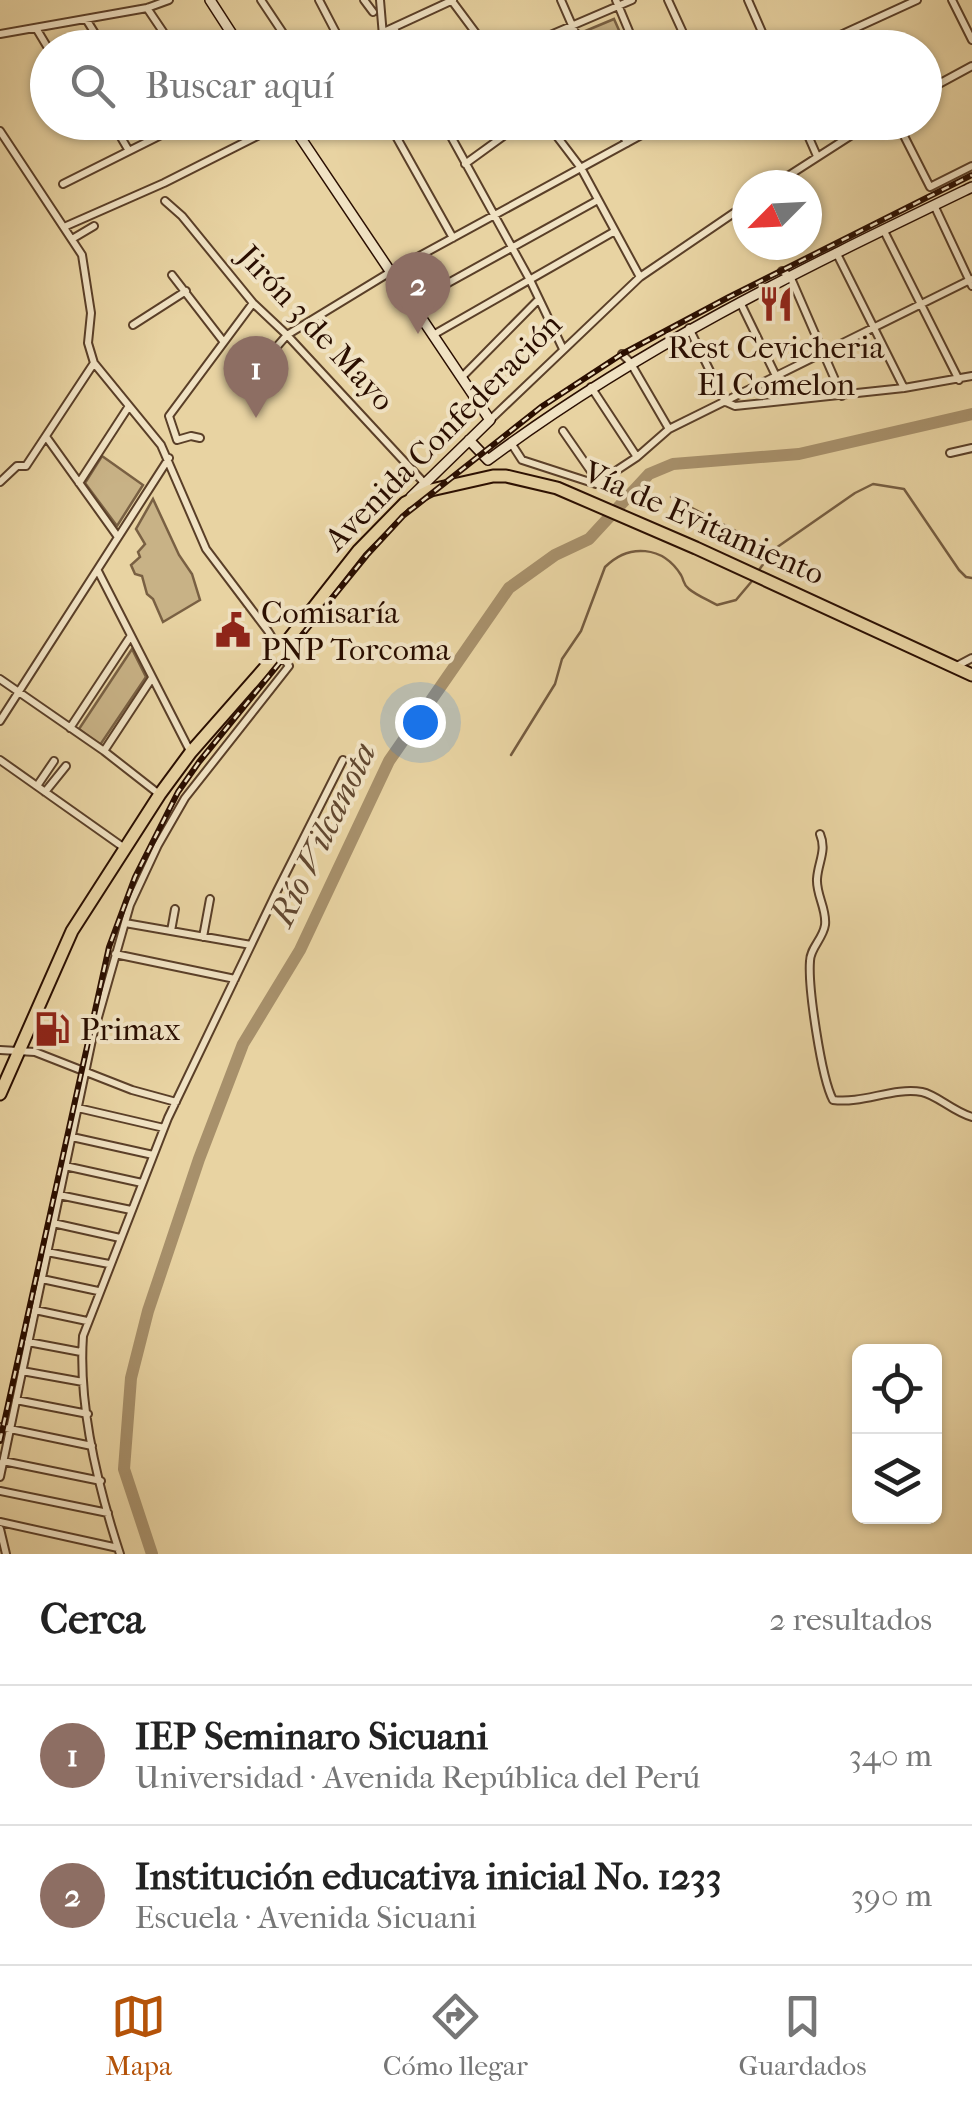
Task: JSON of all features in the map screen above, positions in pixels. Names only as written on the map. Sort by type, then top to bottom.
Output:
[{"type":"highway","name":"Vía de Evitamiento","points":[[406,502],[428,487],[493,476],[540,483],[646,526],[972,675]]},
{"type":"highway","name":"Avenida Confederación","points":[[0,1094],[72,931],[123,847],[191,752],[278,653],[359,550],[406,502]]},
{"type":"street","points":[[0,34],[147,8],[169,0]]},
{"type":"street","points":[[210,0],[230,30]]},
{"type":"street","points":[[261,0],[281,30]]},
{"type":"street","points":[[319,0],[336,30]]},
{"type":"street","points":[[364,0],[373,12]]},
{"type":"street","points":[[380,0],[383,30]]},
{"type":"street","points":[[387,30],[452,0],[474,30]]},
{"type":"street","points":[[561,0],[574,30]]},
{"type":"street","points":[[561,30],[617,3],[632,0]]},
{"type":"street","points":[[668,0],[682,30]]},
{"type":"street","points":[[748,0],[761,30]]},
{"type":"street","points":[[851,30],[916,0]]},
{"type":"street","points":[[952,0],[972,40]]},
{"type":"street","points":[[617,3],[628,30]]},
{"type":"street","points":[[147,8],[162,30]]},
{"type":"street","points":[[86,19],[93,30]]},
{"type":"street","points":[[942,82],[972,66]]},
{"type":"street","points":[[0,130],[82,255],[91,314],[88,343],[94,363],[168,458],[197,533],[276,642],[278,653],[288,666],[185,798],[158,845],[125,923],[78,1108],[0,1477]]},
{"type":"street","points":[[123,140],[129,151]]},
{"type":"street","points":[[63,184],[147,140]]},
{"type":"street","points":[[64,228],[251,140]]},
{"type":"street","points":[[301,140],[490,420]]},
{"type":"street","points":[[398,140],[453,238]]},
{"type":"street","points":[[453,140],[496,215],[563,349]]},
{"type":"street","points":[[466,164],[499,140]]},
{"type":"street","points":[[560,140],[581,168],[640,278]]},
{"type":"street","points":[[266,359],[287,335],[392,271],[632,140]]},
{"type":"street","points":[[810,140],[817,156]]},
{"type":"street","points":[[796,170],[843,140]]},
{"type":"street","points":[[906,140],[930,186],[972,166]]},
{"type":"street","points":[[488,460],[626,358],[786,274],[884,231],[972,186]]},
{"type":"street","points":[[412,304],[598,200]]},
{"type":"street","name":"Jirón 3 de Mayo","points":[[164,201],[188,222],[253,303],[428,487]]},
{"type":"street","points":[[511,443],[522,460],[563,471],[590,484],[599,483],[670,429],[971,282],[934,205]]},
{"type":"street","name":"Avenida Confederación","points":[[428,487],[469,440],[640,278],[732,214]]},
{"type":"street","points":[[72,239],[94,226]]},
{"type":"street","points":[[432,335],[615,230]]},
{"type":"street","points":[[884,231],[958,380]]},
{"type":"street","points":[[836,252],[904,388]]},
{"type":"street","points":[[172,274],[224,341]]},
{"type":"street","points":[[786,274],[842,396]]},
{"type":"street","points":[[133,326],[186,292]]},
{"type":"street","points":[[461,378],[539,299]]},
{"type":"street","points":[[739,300],[777,378]]},
{"type":"street","points":[[200,438],[177,440],[169,416],[253,303]]},
{"type":"street","points":[[688,328],[725,402],[735,406],[842,396],[972,376]]},
{"type":"street","points":[[626,358],[670,429]]},
{"type":"street","points":[[0,482],[17,466],[26,466],[94,363]]},
{"type":"street","points":[[590,387],[637,457]]},
{"type":"street","points":[[79,482],[129,406]]},
{"type":"street","points":[[562,431],[599,483]]},
{"type":"street","points":[[47,438],[118,538]]},
{"type":"street","points":[[469,440],[488,460],[493,476]]},
{"type":"street","points":[[950,453],[972,448]]},
{"type":"street","points":[[0,721],[168,458]]},
{"type":"street","points":[[98,572],[191,752]]},
{"type":"street","points":[[70,728],[131,637]]},
{"type":"street","points":[[954,667],[972,658]]},
{"type":"street","points":[[104,750],[152,678]]},
{"type":"street","points":[[0,679],[104,750],[160,794]]},
{"type":"street","points":[[0,760],[123,847]]},
{"type":"street","points":[[6,1554],[0,1526],[119,1551],[92,1446],[82,1352],[87,1322],[164,1128],[343,760]]},
{"type":"street","points":[[37,786],[54,762]]},
{"type":"street","points":[[45,792],[66,766]]},
{"type":"street","points":[[820,834],[824,847],[817,880],[826,922],[809,957],[815,1020],[827,1088],[833,1100],[917,1091],[932,1095],[946,1107],[972,1118]]},
{"type":"street","points":[[203,936],[210,899]]},
{"type":"street","points":[[171,931],[175,909]]},
{"type":"street","points":[[125,923],[250,945]]},
{"type":"street","points":[[115,954],[234,979]]},
{"type":"street","points":[[0,1050],[36,1052],[132,1090],[176,1102]]},
{"type":"street","points":[[78,1108],[164,1128]]},
{"type":"street","points":[[72,1137],[153,1155]]},
{"type":"street","points":[[66,1166],[142,1183]]},
{"type":"street","points":[[60,1195],[131,1210]]},
{"type":"street","points":[[54,1223],[120,1238]]},
{"type":"street","points":[[48,1252],[110,1264]]},
{"type":"street","points":[[42,1280],[98,1291]]},
{"type":"street","points":[[35,1310],[87,1322]]},
{"type":"street","points":[[28,1342],[82,1352]]},
{"type":"street","points":[[22,1371],[84,1382]]},
{"type":"street","points":[[16,1400],[88,1414]]},
{"type":"street","points":[[0,1427],[92,1446]]},
{"type":"street","points":[[4,1461],[101,1481]]},
{"type":"street","points":[[0,1491],[108,1513]]},
{"type":"shaded area","points":[[614,19],[619,30],[588,30]]},
{"type":"shaded area","points":[[102,456],[143,485],[117,526],[85,483]]},
{"type":"shaded area","points":[[153,499],[192,574],[200,600],[163,622],[142,576],[135,574],[131,565],[140,557],[138,552],[145,544],[136,529]]},
{"type":"shaded area","points":[[132,649],[146,677],[100,745],[79,729]]},
{"type":"waterway","name":"Río Vilcanota","points":[[152,1554],[124,1469],[131,1378],[148,1311],[199,1159],[243,1044],[300,950],[389,761],[509,588],[555,555],[589,539],[649,474],[673,464],[799,454],[972,414]]},
{"type":"waterway","points":[[759,570],[773,550],[873,484],[904,489],[959,570],[972,578]]},
{"type":"waterway","points":[[671,497],[772,550]]},
{"type":"waterway","points":[[511,755],[555,684],[562,659],[581,631],[605,567],[614,559],[635,551],[655,553],[674,565],[689,589],[717,605],[736,600],[752,581]]},
{"type":"railway","points":[[0,1441],[109,947],[135,877],[178,792],[199,762],[403,516],[541,407],[622,354],[972,175]]},
{"type":"place","name":"Rest Cevicheria El Comelon","points":[[776,304]]},
{"type":"place","name":"Institución educativa inicial No. 1233","points":[[418,334]]},
{"type":"place","name":"IEP Seminaro Sicuani","points":[[256,418]]},
{"type":"place","name":"Comisaría PNP Torcoma","points":[[233,630]]},
{"type":"place","name":"Primax","points":[[52,1029]]}]
